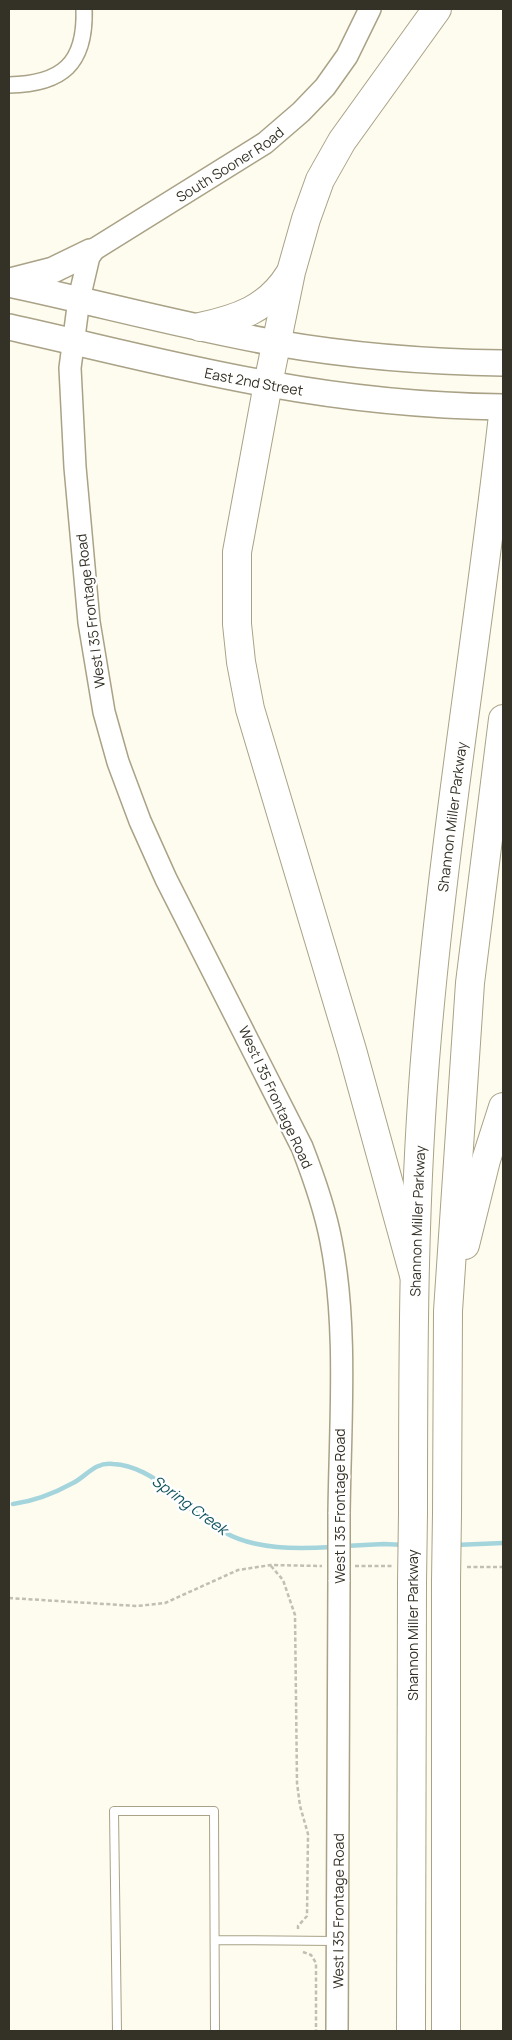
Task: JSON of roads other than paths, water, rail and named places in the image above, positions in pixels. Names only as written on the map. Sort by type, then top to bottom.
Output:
[{"type":"highway","points":[[414,1275],[352,1050],[253,719],[241,662],[237,615],[237,552],[291,272],[306,219],[320,180],[342,141],[437,9]]},
{"type":"highway","points":[[200,327],[230,320],[248,313],[265,303],[280,289],[291,272]]},
{"type":"highway","name":"Shannon Miller Parkway","points":[[411,2031],[404,1575],[412,1513],[414,1275],[426,1039],[437,924],[503,415]]},
{"type":"highway","points":[[446,2031],[455,1574],[447,1514],[448,1312],[470,983],[503,719]]},
{"type":"highway","points":[[448,1312],[486,1160],[503,1107]]},
{"type":"main road","points":[[9,283],[53,270],[90,252]]},
{"type":"main road","points":[[9,283],[200,327],[276,342],[339,352],[441,362],[503,363]]},
{"type":"main road","name":"East 2nd Street","points":[[9,327],[268,384],[348,396],[440,406],[503,407]]},
{"type":"street","points":[[9,85],[33,85],[47,81],[68,67],[75,58],[82,41],[84,9]]},
{"type":"street","name":"South Sooner Road","points":[[90,252],[265,143],[301,112],[325,86],[347,56],[370,9]]},
{"type":"street","points":[[79,299],[90,252]]},
{"type":"street","name":"West I 35 Frontage Road","points":[[79,299],[70,368],[75,467],[94,665],[106,720],[118,762],[140,821],[166,879],[302,1147],[318,1192],[331,1242],[338,1290],[340,1335],[337,2031]]},
{"type":"lane","points":[[117,2031],[114,1811],[214,1811],[215,2031]]},
{"type":"lane","points":[[215,1940],[338,1941]]},
{"type":"waterway","name":"Spring Creek","points":[[13,1504],[36,1499],[58,1490],[101,1465],[121,1465],[136,1469],[151,1477],[173,1493],[191,1510],[236,1538],[277,1547],[332,1547]]},
{"type":"waterway","name":"Spring Creek","points":[[455,1545],[503,1543]]},
{"type":"waterway","name":"Spring Creek","points":[[345,1546],[405,1545]]}]
